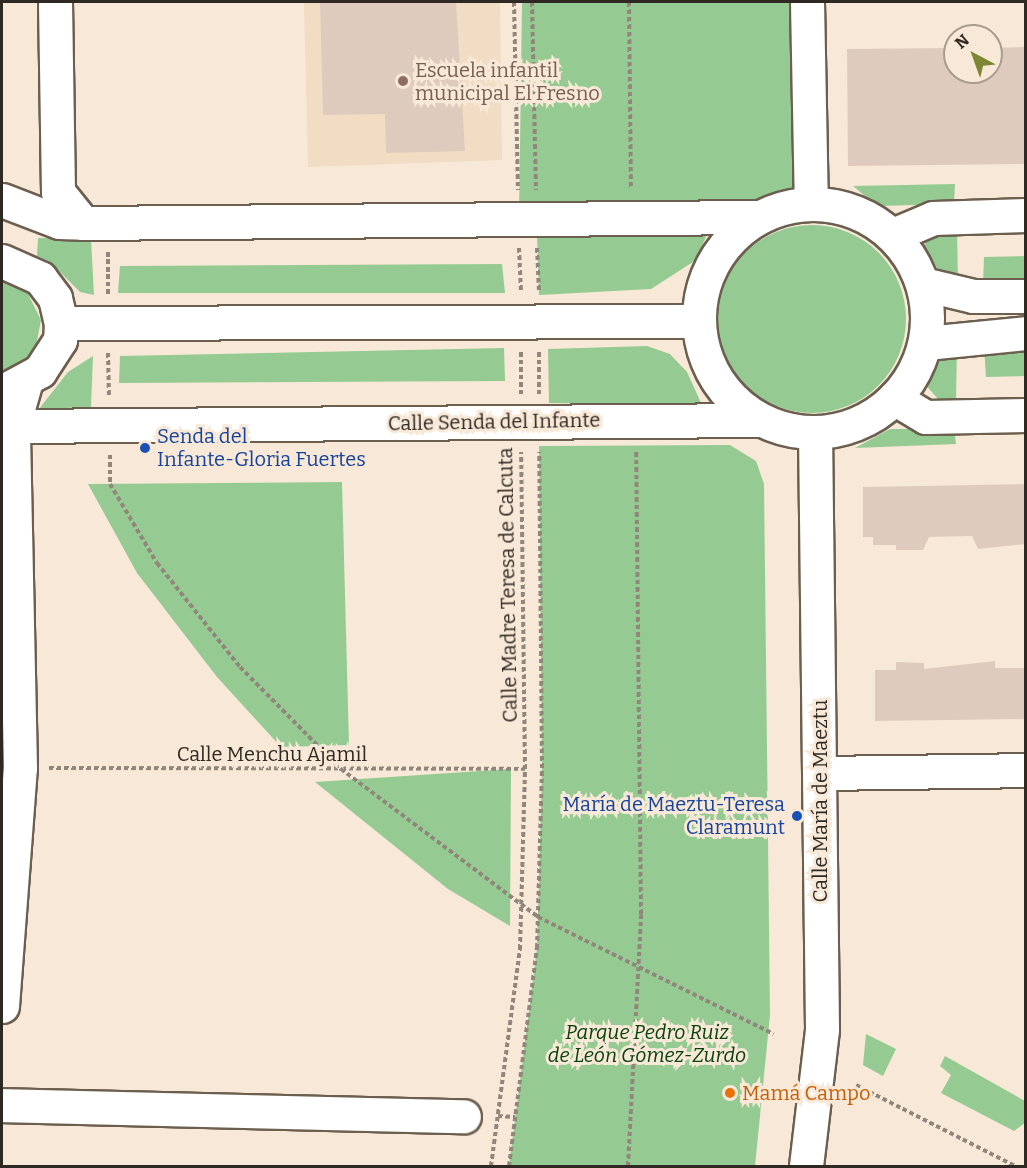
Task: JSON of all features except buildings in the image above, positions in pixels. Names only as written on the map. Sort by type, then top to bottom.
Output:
[{"type":"street","points":[[55,2],[56,176],[85,218]]},
{"type":"street","points":[[807,2],[811,204]]},
{"type":"street","points":[[2,200],[59,222],[85,218],[759,217],[811,204],[869,217],[893,236],[923,284],[926,343],[915,373],[894,398],[872,417],[815,434]]},
{"type":"street","points":[[893,236],[933,218],[1026,215]]},
{"type":"street","points":[[758,420],[715,378],[698,321],[702,290],[714,261],[734,236],[759,217]]},
{"type":"street","points":[[2,261],[40,278],[55,298],[61,323],[53,356],[13,388],[20,768],[2,1006]]},
{"type":"street","points":[[923,284],[973,296],[1026,296]]},
{"type":"street","points":[[61,323],[698,321]]},
{"type":"street","points":[[926,343],[1026,333]]},
{"type":"street","points":[[894,398],[926,417],[1026,415]]},
{"type":"street","name":"Calle Senda del Infante","points":[[13,426],[758,420],[815,434]]},
{"type":"street","name":"Calle María de Maeztu","points":[[806,1167],[822,1029],[821,773],[815,434]]},
{"type":"street","points":[[821,773],[1026,770]]},
{"type":"street","points":[[2,1105],[464,1116]]},
{"type":"path","name":"Calle Madre Teresa de Calcuta","points":[[492,1167],[521,903],[525,769],[530,321],[527,217],[514,2]]},
{"type":"path","points":[[509,1167],[538,917],[527,217],[532,2]]},
{"type":"path","points":[[629,2],[631,217]]},
{"type":"path","points":[[85,218],[107,323],[110,484],[157,563],[240,667],[341,769],[538,917],[774,1034]]},
{"type":"path","points":[[628,1167],[640,967],[635,420]]},
{"type":"path","name":"Calle Menchu Ajamil","points":[[20,768],[525,769]]},
{"type":"path","points":[[856,1084],[1015,1167]]},
{"type":"shaded area","name":"Escuela infantil municipal El Fresno","points":[[304,2],[500,2],[502,160],[308,167]]},
{"type":"green space","points":[[522,2],[807,2],[811,204],[759,217],[519,217]]},
{"type":"green space","points":[[955,184],[954,204],[877,206],[853,186]]},
{"type":"green space","points":[[821,225],[857,236],[879,252],[891,267],[899,283],[905,301],[905,337],[899,355],[891,371],[879,386],[864,398],[848,406],[830,412],[803,413],[767,402],[739,379],[729,364],[719,337],[718,310],[729,274],[752,246],[767,236],[794,226]]},
{"type":"green space","points":[[957,229],[958,283],[937,268],[924,246],[928,236]]},
{"type":"green space","points":[[708,232],[696,260],[651,289],[539,295],[537,234]]},
{"type":"green space","points":[[38,238],[91,239],[94,295],[80,292],[49,261],[37,256]]},
{"type":"green space","points":[[1025,256],[1025,284],[983,285],[984,257]]},
{"type":"green space","points":[[502,264],[505,293],[118,293],[120,266]]},
{"type":"green space","points":[[2,280],[27,292],[41,320],[35,351],[24,363],[2,374]]},
{"type":"green space","points":[[647,346],[670,354],[687,372],[702,405],[549,403],[548,349]]},
{"type":"green space","points":[[1025,346],[1025,376],[986,377],[984,347]]},
{"type":"green space","points":[[504,348],[505,381],[119,383],[120,356]]},
{"type":"green space","points":[[957,348],[956,400],[938,399],[923,382],[933,366]]},
{"type":"green space","points":[[93,356],[91,407],[39,409],[68,372]]},
{"type":"green space","points":[[890,429],[954,429],[956,444],[855,448]]},
{"type":"green space","name":"Parque Pedro Ruiz de León Gómez-Zurdo","points":[[730,445],[756,461],[764,484],[770,1015],[755,1166],[509,1166],[537,948],[542,768],[539,446]]},
{"type":"green space","points":[[342,482],[349,745],[281,747],[217,677],[137,573],[88,484]]},
{"type":"green space","points":[[511,769],[510,926],[448,889],[315,782]]},
{"type":"green space","points":[[866,1034],[896,1049],[883,1076],[863,1065]]},
{"type":"green space","points":[[945,1056],[1025,1101],[1025,1123],[1014,1131],[941,1093],[951,1075],[940,1066]]},
{"type":"place","name":"Escuela infantil municipal El Fresno","points":[[403,81]]},
{"type":"place","name":"Senda del Infante-Gloria Fuertes","points":[[145,448]]},
{"type":"place","name":"María de Maeztu-Teresa Claramunt","points":[[797,816]]},
{"type":"place","name":"Mamá Campo","points":[[730,1093]]}]
